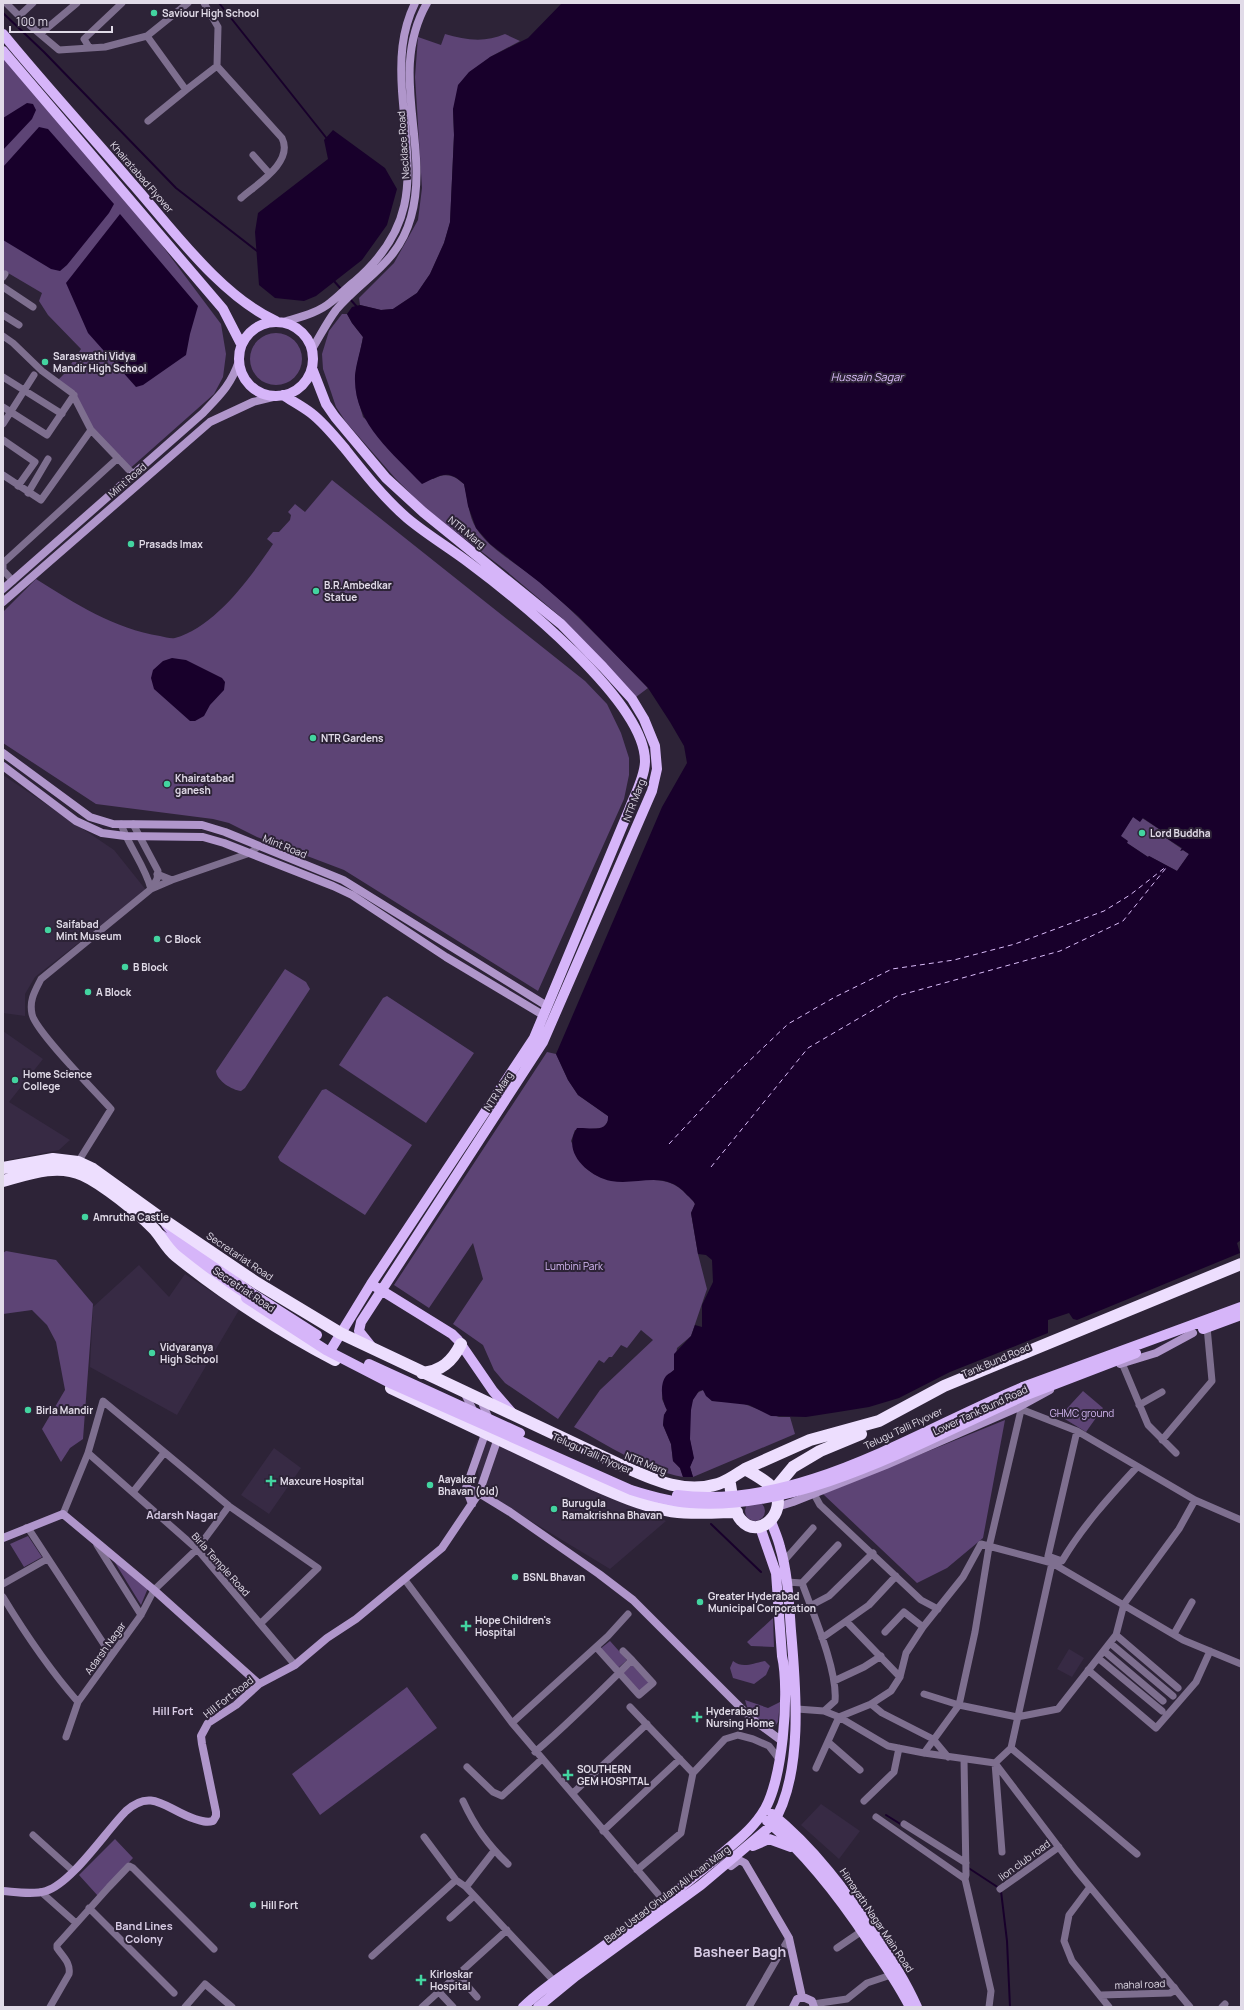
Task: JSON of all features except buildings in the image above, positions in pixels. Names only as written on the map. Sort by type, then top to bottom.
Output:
[{"type":"highway","name":"Secretariat Road","points":[[3,1168],[53,1158],[78,1162],[93,1169],[161,1218],[257,1283],[340,1334],[481,1400]]},
{"type":"highway","name":"Secretriat Road","points":[[3,1181],[50,1170],[68,1170],[83,1175],[111,1193],[153,1228],[174,1255],[194,1270],[244,1304],[327,1356],[485,1434],[498,1438],[595,1485],[644,1504],[683,1513],[737,1512]]},
{"type":"highway","name":"NTR Marg","points":[[481,1400],[662,1483],[692,1489],[719,1484],[745,1469],[810,1440],[879,1421],[944,1386],[1241,1264]]},
{"type":"highway","name":"Tank Bund Road","points":[[774,1490],[793,1467],[820,1451],[884,1424],[1000,1371],[1241,1272]]},
{"type":"highway","points":[[422,1373],[435,1371],[450,1361],[461,1344]]},
{"type":"highway","points":[[729,1479],[737,1512],[741,1520],[746,1524],[760,1527],[771,1521],[774,1517],[778,1501],[774,1490],[765,1482],[745,1469]]},
{"type":"main road","name":"Khairatabad Flyover","points":[[3,34],[204,265],[244,303],[259,314],[280,322]]},
{"type":"main road","points":[[3,51],[223,309],[241,344]]},
{"type":"main road","points":[[280,322],[296,327],[306,337],[312,349],[312,368],[303,384],[294,392],[280,396],[263,394],[251,386],[242,375],[238,361],[241,344],[249,332],[262,324],[280,322]]},
{"type":"main road","name":"NTR Marg","points":[[312,368],[326,404],[386,478],[423,512],[551,616],[632,699],[644,719],[655,746],[657,759],[657,769],[652,791],[544,1042],[381,1290],[359,1326],[362,1336],[374,1350]]},
{"type":"main road","name":"NTR Marg","points":[[280,396],[312,413],[336,438],[378,490],[407,518],[469,562],[541,621],[606,686],[625,710],[641,740],[645,761],[644,772],[602,877],[534,1038],[371,1284],[327,1356]]},
{"type":"main road","name":"Telugu Talli Flyover","points":[[161,1218],[175,1235],[248,1295]]},
{"type":"main road","name":"Telugu Talli Flyover","points":[[153,1228],[326,1350],[398,1387],[631,1490],[659,1499],[690,1504],[726,1504],[764,1498],[809,1488],[853,1473],[1023,1391],[1241,1307]]},
{"type":"main road","points":[[371,1284],[452,1334],[461,1344],[491,1388],[514,1416]]},
{"type":"main road","points":[[1206,1327],[1241,1315]]},
{"type":"main road","name":"Telugu Talli Flyover","points":[[1023,1391],[1193,1333],[1206,1327]]},
{"type":"main road","name":"Bade Ustad Ghulam Ali Khan Marg","points":[[538,2007],[576,1976],[719,1870],[774,1821],[783,1801],[792,1758],[797,1709],[787,1582],[776,1534],[771,1521]]},
{"type":"main road","name":"Bade Ustad Ghulam Ali Khan Marg","points":[[524,2007],[554,1981],[664,1901],[734,1843],[763,1812],[775,1782],[780,1759],[785,1708],[784,1666],[776,1573],[760,1527]]},
{"type":"main road","points":[[765,1540],[769,1535],[776,1534]]},
{"type":"main road","points":[[783,1801],[786,1816],[794,1833]]},
{"type":"main road","points":[[763,1812],[774,1821],[795,1849],[840,1898],[891,1975],[910,2007]]},
{"type":"main road","name":"Himayath Nagar Main Road","points":[[774,1821],[794,1833],[840,1885],[902,1977],[917,2007]]},
{"type":"main road","points":[[741,1852],[769,1839],[795,1849]]},
{"type":"street","points":[[6,3],[59,50],[105,47],[147,36],[188,3]]},
{"type":"street","points":[[19,16],[33,3]]},
{"type":"street","points":[[40,34],[76,3]]},
{"type":"street","points":[[89,47],[84,39],[122,3]]},
{"type":"street","points":[[204,3],[218,27],[217,66],[282,138],[285,144],[284,157],[282,161],[241,198]]},
{"type":"street","name":"Necklace Road","points":[[280,322],[309,315],[330,303],[364,274],[385,251],[394,235],[406,202],[408,179],[400,51],[405,28],[415,3]]},
{"type":"street","name":"Necklace Road","points":[[312,349],[337,309],[377,272],[397,248],[407,231],[412,214],[416,186],[416,160],[408,78],[412,37],[427,3]]},
{"type":"street","points":[[147,36],[186,90]]},
{"type":"street","points":[[148,120],[217,66]]},
{"type":"street","points":[[253,155],[269,173]]},
{"type":"street","points":[[3,288],[33,307]]},
{"type":"street","points":[[3,315],[19,325]]},
{"type":"street","points":[[3,336],[74,395],[91,430],[133,474]]},
{"type":"street","name":"Mint Road","points":[[3,589],[203,413],[226,389],[234,375],[238,361]]},
{"type":"street","points":[[3,424],[34,375]]},
{"type":"street","points":[[3,377],[62,414]]},
{"type":"street","points":[[3,407],[47,435],[74,395]]},
{"type":"street","name":"Mint Road","points":[[3,602],[210,422],[253,402],[280,396]]},
{"type":"street","points":[[203,413],[210,422]]},
{"type":"street","points":[[3,475],[37,499],[41,500],[44,498],[91,430]]},
{"type":"street","points":[[3,440],[35,462],[18,486]]},
{"type":"street","points":[[13,581],[3,570],[3,563],[118,458]]},
{"type":"street","points":[[28,493],[48,459]]},
{"type":"street","name":"Mint Road","points":[[3,752],[90,817],[113,824],[202,825],[343,880],[545,1011]]},
{"type":"street","name":"Mint Road","points":[[3,766],[76,820],[102,833],[125,836],[203,837],[250,853],[333,886],[352,895],[446,957],[545,1011]]},
{"type":"street","points":[[121,824],[125,836],[148,879],[151,889]]},
{"type":"street","points":[[133,824],[154,862],[157,879],[151,889]]},
{"type":"street","points":[[78,1162],[111,1109],[48,1039],[32,1015],[31,997],[41,979],[151,889],[172,880],[250,853],[259,846]]},
{"type":"street","points":[[157,874],[172,880]]},
{"type":"street","points":[[1162,1440],[1212,1380],[1206,1327]]},
{"type":"street","name":"Lower Tank Bund Road","points":[[777,1507],[814,1494],[1019,1409],[1067,1382],[1156,1353],[1193,1333]]},
{"type":"street","points":[[1122,1363],[1148,1425],[1176,1453]]},
{"type":"street","points":[[464,1392],[485,1434],[466,1488],[472,1504]]},
{"type":"street","points":[[1140,1405],[1162,1392]]},
{"type":"street","points":[[481,1400],[498,1438]]},
{"type":"street","points":[[3,1538],[63,1514],[88,1453],[103,1401],[229,1506],[318,1568],[260,1623]]},
{"type":"street","points":[[924,1753],[959,1705],[975,1632],[989,1547],[1019,1409],[1077,1431],[1195,1500],[1241,1520]]},
{"type":"street","points":[[995,1763],[1011,1748],[1077,1431]]},
{"type":"street","name":"Hill Fort Road","points":[[3,1891],[41,1892],[53,1888],[73,1871],[94,1849],[117,1820],[135,1802],[145,1799],[156,1801],[180,1814],[197,1820],[210,1822],[215,1819],[216,1812],[201,1736],[208,1723],[236,1705],[259,1684],[295,1665],[405,1580],[442,1548],[479,1493],[498,1438]]},
{"type":"street","name":"Birla Temple Road","points":[[88,1453],[197,1549],[295,1665]]},
{"type":"street","points":[[133,1492],[164,1453]]},
{"type":"street","points":[[816,1768],[839,1717],[871,1704],[891,1691],[900,1678],[906,1653],[923,1627],[963,1577],[981,1544],[1050,1560],[1062,1561],[1074,1542],[1137,1467]]},
{"type":"street","points":[[466,1488],[479,1493],[587,1565],[633,1600],[752,1719],[782,1741]]},
{"type":"street","points":[[814,1494],[820,1505],[873,1553],[921,1600],[938,1609]]},
{"type":"street","points":[[924,1694],[959,1705],[1017,1717],[1058,1709],[1116,1635],[1124,1604],[1179,1529],[1195,1500]]},
{"type":"street","name":"Adarsh Nagar","points":[[66,1736],[78,1702],[141,1615],[154,1590],[197,1549],[229,1506]]},
{"type":"street","points":[[63,1514],[154,1590],[259,1684]]},
{"type":"street","points":[[26,1528],[30,1531],[111,1655]]},
{"type":"street","points":[[783,1562],[813,1528]]},
{"type":"street","points":[[95,1541],[141,1615]]},
{"type":"street","points":[[802,1583],[838,1545]]},
{"type":"street","points":[[810,1606],[829,1596],[873,1553]]},
{"type":"street","points":[[3,1584],[47,1559]]},
{"type":"street","points":[[1050,1560],[1174,1634],[1241,1664],[1241,1661]]},
{"type":"street","points":[[822,1638],[869,1605],[896,1576]]},
{"type":"street","points":[[405,1580],[535,1752],[573,1793],[602,1831],[664,1901]]},
{"type":"street","points":[[787,1582],[802,1583]]},
{"type":"street","points":[[802,1583],[822,1638],[836,1690],[835,1701],[824,1711]]},
{"type":"street","points":[[3,1597],[33,1646],[54,1675],[78,1702]]},
{"type":"street","points":[[1174,1634],[1192,1602]]},
{"type":"street","points":[[885,1632],[904,1612],[923,1627]]},
{"type":"street","points":[[512,1723],[596,1647],[628,1614]]},
{"type":"street","points":[[846,1622],[881,1656],[900,1678]]},
{"type":"street","points":[[1116,1635],[1178,1688]]},
{"type":"street","points":[[1110,1643],[1172,1696]]},
{"type":"street","points":[[596,1647],[640,1695],[653,1683],[623,1650]]},
{"type":"street","points":[[1088,1670],[1156,1728],[1196,1682],[1210,1650]]},
{"type":"street","points":[[1104,1651],[1163,1701]]},
{"type":"street","points":[[834,1681],[864,1667],[881,1656]]},
{"type":"street","points":[[1098,1658],[1162,1711]]},
{"type":"street","points":[[535,1752],[582,1710],[632,1660]]},
{"type":"street","points":[[871,1704],[882,1713],[933,1739],[948,1757]]},
{"type":"street","points":[[630,1707],[693,1773]]},
{"type":"street","points":[[797,1709],[824,1711],[839,1717],[888,1746],[948,1757],[995,1763],[1090,1887],[1190,2007]]},
{"type":"street","points":[[573,1793],[647,1724]]},
{"type":"street","points":[[637,1870],[681,1834],[693,1773],[725,1739],[738,1735],[769,1746],[780,1759]]},
{"type":"street","points":[[828,1742],[860,1770]]},
{"type":"street","points":[[864,1801],[894,1772],[899,1748]]},
{"type":"street","points":[[1011,1748],[1137,1854]]},
{"type":"street","points":[[467,1767],[493,1792],[502,1796],[542,1759]]},
{"type":"street","points":[[602,1831],[680,1759]]},
{"type":"street","points":[[964,1759],[966,1877],[991,1991],[989,2007]]},
{"type":"street","points":[[995,1763],[1002,1852]]},
{"type":"street","points":[[463,1801],[474,1825],[494,1851],[508,1864]]},
{"type":"street","points":[[876,1817],[966,1877]]},
{"type":"street","points":[[904,1824],[966,1863]]},
{"type":"street","points":[[33,1835],[73,1871]]},
{"type":"street","points":[[424,1837],[456,1880],[466,1887],[554,1981]]},
{"type":"street","name":"lion club road","points":[[1000,1889],[1059,1847]]},
{"type":"street","points":[[466,1887],[494,1851]]},
{"type":"street","points":[[719,1870],[723,1872],[736,1861],[743,1861],[789,1938],[802,1997]]},
{"type":"street","points":[[50,2007],[69,1974],[70,1968],[57,1946],[89,1908],[120,1875],[131,1866],[214,1949]]},
{"type":"street","points":[[372,1956],[456,1880]]},
{"type":"street","points":[[1090,1887],[1069,1914],[1064,1941],[1072,1960],[1109,2007]]},
{"type":"street","points":[[41,1892],[76,1923]]},
{"type":"street","points":[[450,1918],[474,1896]]},
{"type":"street","points":[[89,1908],[174,1993]]},
{"type":"street","points":[[422,2007],[507,1930]]},
{"type":"street","points":[[837,1948],[862,1931]]},
{"type":"street","points":[[749,2007],[789,1938]]},
{"type":"street","points":[[457,1974],[477,1997]]},
{"type":"street","points":[[793,2007],[797,1999],[802,1997],[809,1999],[814,2005],[847,1999],[867,1983],[891,1975]]},
{"type":"street","points":[[185,2007],[205,1984],[232,2007]]},
{"type":"street","name":"mahal road","points":[[1101,1995],[1170,1993],[1175,1989]]},
{"type":"street","points":[[438,1991],[453,2007]]},
{"type":"shaded area","points":[[3,775],[114,850],[146,890],[35,977],[25,994],[25,1016],[3,1013]]},
{"type":"shaded area","name":"Home Science College","points":[[3,1031],[43,1059],[9,1102],[70,1140],[59,1150],[3,1161]]},
{"type":"shaded area","name":"Vidyaranya High School","points":[[139,1265],[169,1297],[185,1274],[239,1310],[177,1415],[90,1367],[93,1307]]},
{"type":"shaded area","points":[[492,1439],[666,1521],[610,1569],[496,1500],[481,1487],[473,1449],[477,1440]]},
{"type":"shaded area","name":"Maxcure Hospital","points":[[274,1448],[301,1468],[269,1514],[241,1495]]},
{"type":"shaded area","points":[[1069,1649],[1084,1658],[1072,1677],[1057,1669]]},
{"type":"shaded area","points":[[821,1804],[860,1831],[839,1859],[801,1825]]},
{"type":"green space","points":[[445,34],[460,38],[482,40],[505,34],[520,41],[490,57],[453,109],[454,135],[450,223],[444,243],[430,274],[417,293],[393,309],[381,310],[360,305],[359,298],[394,263],[418,220],[422,188],[415,77],[418,37],[441,45]]},
{"type":"green space","points":[[3,57],[140,216],[221,324],[226,354],[223,377],[214,394],[126,472],[91,430],[75,397],[56,382],[66,372],[81,349],[48,315],[39,301],[42,293],[3,270]]},
{"type":"green space","points":[[342,314],[347,314],[363,337],[355,376],[357,396],[363,417],[433,479],[445,475],[457,478],[464,484],[471,518],[482,536],[497,551],[541,583],[569,608],[648,688],[636,697],[562,618],[504,569],[424,507],[395,478],[346,422],[336,407],[323,369],[322,354],[329,331]]},
{"type":"green space","points":[[276,333],[286,335],[294,341],[300,349],[302,359],[300,369],[294,377],[286,383],[276,385],[266,383],[258,377],[252,369],[250,359],[252,349],[258,341],[266,335]]},
{"type":"green space","name":"NTR Gardens","points":[[332,480],[585,681],[607,704],[621,733],[629,758],[629,775],[624,799],[538,991],[344,870],[257,837],[229,823],[213,819],[96,804],[3,743],[3,612],[36,579],[80,606],[127,628],[143,633],[175,638],[190,632],[204,623],[231,599],[254,571],[273,544],[267,539],[273,532],[279,532],[290,520],[291,515],[288,512],[295,504],[305,512]]},
{"type":"green space","points":[[1133,817],[1142,818],[1165,833],[1163,836],[1182,849],[1181,851],[1183,850],[1189,854],[1177,871],[1149,856],[1148,857],[1127,843],[1120,836]]},
{"type":"green space","points":[[285,969],[306,982],[310,989],[245,1088],[241,1091],[233,1089],[219,1078],[216,1071]]},
{"type":"green space","points":[[387,996],[474,1053],[426,1123],[339,1065],[383,998]]},
{"type":"green space","name":"Lumbini Park","points":[[547,1052],[556,1054],[568,1080],[578,1095],[608,1116],[609,1120],[603,1128],[575,1130],[571,1141],[584,1166],[596,1175],[609,1179],[623,1181],[663,1181],[676,1186],[695,1204],[691,1213],[698,1254],[707,1289],[691,1336],[677,1348],[674,1370],[664,1380],[662,1399],[667,1410],[664,1415],[663,1425],[671,1444],[673,1461],[680,1468],[683,1477],[669,1474],[640,1463],[574,1427],[600,1390],[653,1340],[641,1330],[627,1348],[621,1345],[612,1357],[609,1357],[604,1363],[599,1360],[558,1419],[505,1383],[494,1370],[483,1345],[453,1324],[483,1279],[473,1243],[429,1308],[394,1285]]},
{"type":"green space","points":[[326,1089],[412,1145],[365,1215],[280,1161],[278,1157],[322,1090]]},
{"type":"green space","points":[[6,1251],[56,1260],[93,1304],[83,1439],[70,1448],[61,1462],[42,1429],[65,1390],[56,1342],[47,1325],[32,1310],[3,1314],[3,1253]]},
{"type":"green space","points":[[703,1390],[712,1401],[739,1402],[779,1417],[790,1417],[795,1434],[693,1477],[690,1467],[693,1456],[689,1435],[691,1404],[695,1394]]},
{"type":"green space","name":"GHMC ground","points":[[1083,1391],[1103,1408],[1086,1432],[1060,1416]]},
{"type":"green space","points":[[1005,1420],[983,1538],[947,1568],[917,1583],[823,1494]]},
{"type":"green space","points":[[755,1501],[762,1504],[765,1511],[762,1518],[755,1521],[748,1518],[745,1511],[748,1504]]},
{"type":"green space","points":[[28,1536],[42,1557],[24,1567],[10,1544]]},
{"type":"green space","points":[[114,1561],[148,1588],[141,1605]]},
{"type":"green space","points":[[773,1618],[774,1647],[751,1646],[747,1642]]},
{"type":"green space","points":[[610,1641],[627,1660],[618,1668],[600,1649]]},
{"type":"green space","points":[[733,1661],[741,1665],[748,1665],[765,1661],[770,1666],[766,1675],[754,1684],[733,1678],[730,1668]]},
{"type":"green space","points":[[632,1665],[650,1684],[640,1693],[622,1674]]},
{"type":"green space","points":[[407,1687],[437,1728],[320,1815],[292,1774]]},
{"type":"green space","points":[[745,1700],[768,1708],[780,1702],[778,1722],[774,1728],[755,1717],[749,1710]]},
{"type":"green space","points":[[115,1839],[133,1858],[98,1896],[79,1875]]},
{"type":"water","name":"Hussain Sagar","points":[[562,3],[1241,3],[1241,1240],[1237,1243],[1240,1253],[1077,1320],[1073,1319],[1069,1313],[1048,1320],[1048,1333],[950,1372],[899,1398],[869,1407],[806,1417],[771,1416],[749,1405],[712,1401],[706,1396],[703,1390],[699,1391],[693,1400],[691,1410],[690,1439],[694,1458],[690,1467],[693,1477],[683,1477],[680,1468],[673,1461],[671,1444],[663,1425],[664,1415],[667,1410],[663,1398],[662,1384],[666,1376],[674,1370],[674,1354],[691,1336],[695,1325],[702,1327],[702,1305],[713,1282],[712,1260],[706,1255],[698,1254],[691,1213],[695,1204],[679,1187],[670,1183],[660,1180],[621,1182],[611,1181],[594,1174],[579,1162],[572,1146],[573,1137],[577,1128],[592,1129],[602,1127],[607,1122],[608,1116],[578,1095],[568,1080],[556,1054],[662,807],[687,763],[684,746],[648,688],[578,616],[539,582],[490,544],[476,528],[468,506],[464,484],[453,476],[443,475],[422,484],[377,436],[368,423],[356,393],[355,376],[363,337],[347,314],[352,307],[360,305],[381,310],[393,309],[417,293],[430,274],[444,243],[450,222],[454,135],[453,109],[458,85],[469,72],[490,57],[528,38]],"holes":[[[1133,817],[1140,822],[1143,818],[1165,833],[1163,836],[1182,848],[1180,851],[1183,850],[1189,854],[1177,871],[1149,856],[1148,857],[1127,843],[1128,841],[1121,836]]]},
{"type":"water","points":[[27,103],[33,104],[36,110],[32,119],[3,150],[3,118]]},
{"type":"water","points":[[39,127],[48,129],[114,204],[109,213],[67,265],[60,271],[51,269],[3,240],[3,167]]},
{"type":"water","points":[[333,130],[385,168],[397,189],[387,225],[362,260],[316,296],[304,301],[275,298],[259,285],[255,232],[258,213],[328,159],[324,140]]},
{"type":"water","points":[[120,214],[198,306],[186,355],[143,385],[136,387],[88,333],[66,283]]},
{"type":"water","points":[[172,658],[186,660],[222,678],[225,682],[224,690],[210,705],[204,716],[195,721],[190,721],[154,689],[151,678],[153,670],[163,661]]},
{"type":"waterway","points":[[219,3],[328,140]]},
{"type":"waterway","points":[[3,13],[44,52],[176,188],[257,251]]},
{"type":"waterway","points":[[333,280],[342,290]]},
{"type":"waterway","points":[[350,299],[358,308]]},
{"type":"waterway","points":[[711,1524],[761,1572]]},
{"type":"waterway","points":[[886,1815],[902,1825]]},
{"type":"waterway","points":[[967,1867],[999,1888]]},
{"type":"waterway","points":[[1001,1891],[1007,1941],[1010,2007]]},
{"type":"ferry route","points":[[669,1144],[725,1084],[788,1024],[835,997],[892,969],[954,960],[1015,944],[1104,911],[1130,895],[1167,866]]},
{"type":"ferry route","points":[[711,1167],[808,1048],[897,996],[1060,951],[1123,921],[1166,868]]},
{"type":"place","name":"Saviour High School","points":[[154,13]]},
{"type":"place","name":"Saraswathi Vidya Mandir High School","points":[[45,362]]},
{"type":"place","name":"Prasads Imax","points":[[131,544]]},
{"type":"place","name":"B.R.Ambedkar Statue","points":[[316,591]]},
{"type":"place","name":"NTR Gardens","points":[[313,738]]},
{"type":"place","name":"Khairatabad ganesh","points":[[167,784]]},
{"type":"place","name":"Lord Buddha","points":[[1142,833]]},
{"type":"place","name":"Saifabad Mint Museum","points":[[48,930]]},
{"type":"place","name":"C Block","points":[[157,939]]},
{"type":"place","name":"B Block","points":[[125,967]]},
{"type":"place","name":"A Block","points":[[88,992]]},
{"type":"place","name":"Home Science College","points":[[15,1080]]},
{"type":"place","name":"Amrutha Castle","points":[[85,1217]]},
{"type":"place","name":"Vidyaranya High School","points":[[152,1353]]},
{"type":"place","name":"Birla Mandir","points":[[28,1410]]},
{"type":"place","name":"Maxcure Hospital","points":[[271,1481]]},
{"type":"place","name":"Aayakar Bhavan (old)","points":[[430,1485]]},
{"type":"place","name":"Burugula Ramakrishna Bhavan","points":[[554,1509]]},
{"type":"place","name":"BSNL Bhavan","points":[[515,1577]]},
{"type":"place","name":"Greater Hyderabad Municipal Corporation","points":[[700,1602]]},
{"type":"place","name":"Hope Children's Hospital","points":[[466,1626]]},
{"type":"place","name":"Hyderabad Nursing Home","points":[[697,1717]]},
{"type":"place","name":"SOUTHERN GEM HOSPITAL","points":[[568,1775]]},
{"type":"place","name":"Hill Fort","points":[[253,1905]]},
{"type":"place","name":"Kirloskar Hospital","points":[[421,1980]]},
{"type":"district","name":"Adarsh Nagar","points":[[182,1515]]},
{"type":"district","name":"Hill Fort","points":[[173,1711]]},
{"type":"district","name":"Band Lines Colony","points":[[144,1932]]},
{"type":"district","name":"Basheer Bagh","points":[[740,1952]]}]
